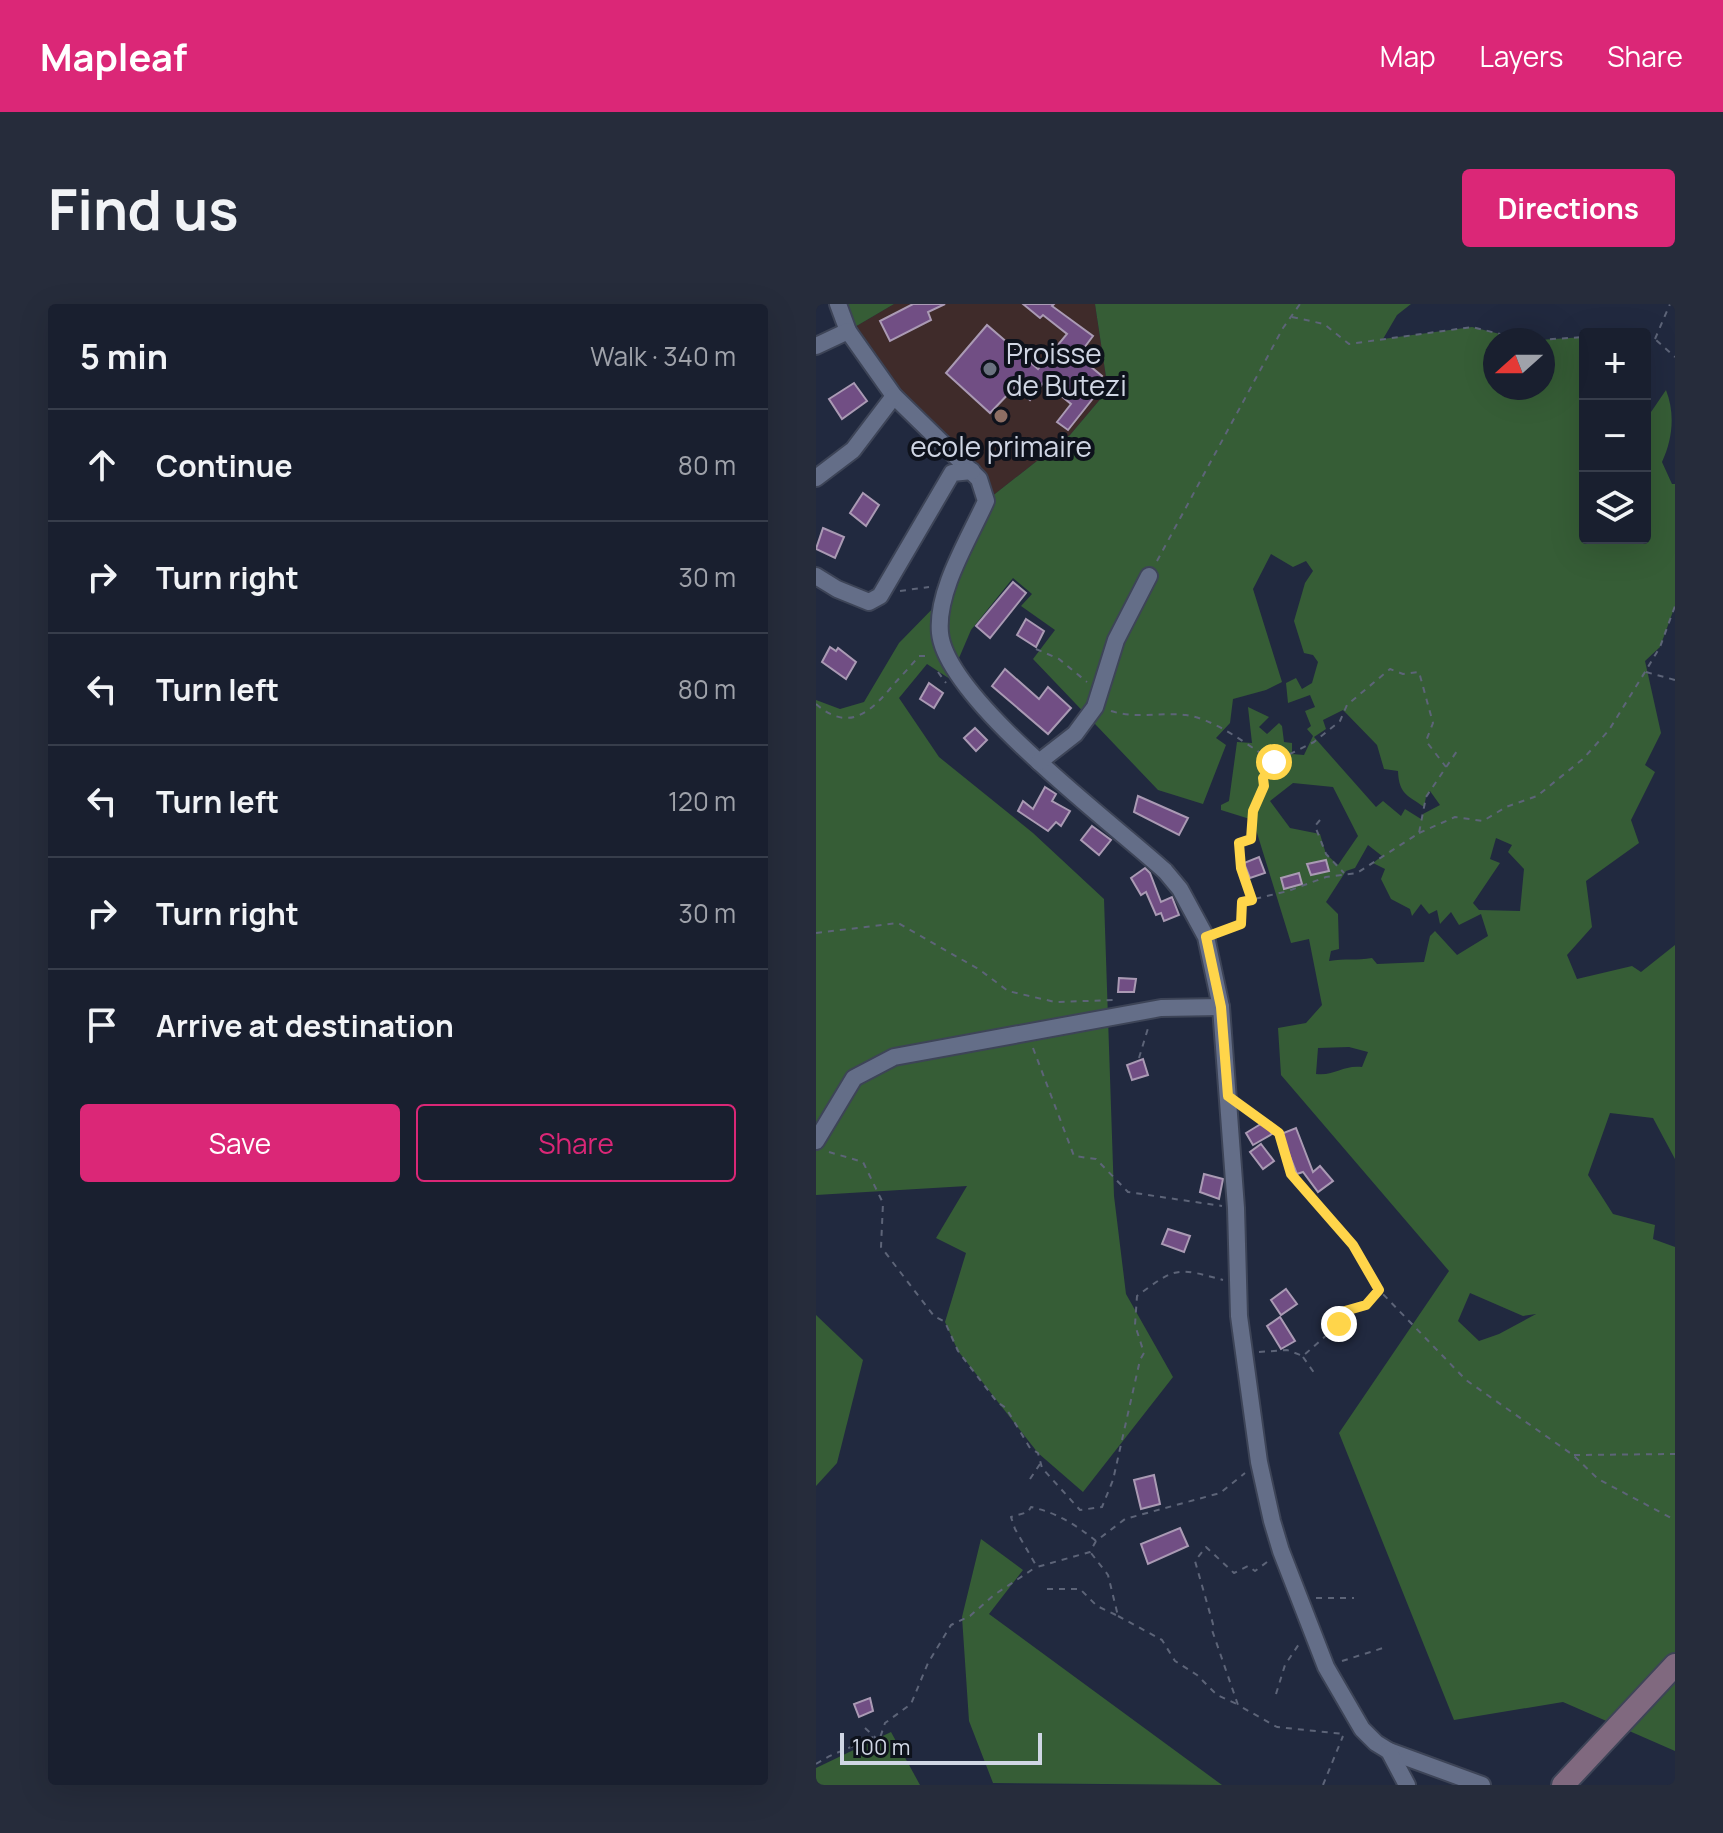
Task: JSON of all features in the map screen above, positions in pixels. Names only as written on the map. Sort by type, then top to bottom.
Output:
[{"type":"street","points":[[838,304],[848,331],[894,396],[972,471],[979,479],[986,501],[942,599],[940,631],[945,652],[953,667],[989,712],[1039,762],[1165,871],[1180,889],[1206,937],[1221,1007],[1243,1352],[1259,1462],[1281,1551],[1326,1667],[1362,1729],[1376,1743],[1389,1751],[1482,1785]]},
{"type":"street","points":[[816,346],[848,331]]},
{"type":"street","points":[[816,478],[853,450],[894,396]]},
{"type":"street","points":[[816,576],[837,589],[869,602],[880,596],[952,473],[972,471]]},
{"type":"street","points":[[1039,762],[1075,734],[1098,699],[1116,640],[1149,576]]},
{"type":"street","points":[[818,1145],[854,1078],[894,1057],[1156,1009],[1221,1007]]},
{"type":"street","points":[[1563,1785],[1675,1665]]},
{"type":"street","points":[[1389,1751],[1407,1785]]},
{"type":"path","points":[[1149,576],[1300,304]]},
{"type":"path","points":[[1655,339],[1670,304]]},
{"type":"path","points":[[1291,317],[1324,324],[1349,344],[1472,327],[1483,330]]},
{"type":"path","points":[[1555,339],[1579,337]]},
{"type":"path","points":[[1651,338],[1675,357]]},
{"type":"path","points":[[880,596],[948,586]]},
{"type":"path","points":[[1206,937],[1241,924],[1242,902],[1288,891],[1326,877],[1357,873],[1419,833],[1455,817],[1483,821],[1506,807],[1537,796],[1583,759],[1609,730],[1660,647],[1675,606]]},
{"type":"path","points":[[1036,649],[1059,659],[1098,699],[1123,715],[1189,715],[1231,733],[1259,752],[1264,786],[1253,811],[1251,839],[1239,843],[1241,868],[1252,900]]},
{"type":"path","points":[[816,704],[829,716],[855,718],[875,705],[919,656],[931,656],[935,661]]},
{"type":"path","points":[[936,668],[947,685],[959,686],[964,681]]},
{"type":"path","points":[[1263,778],[1274,762],[1314,742],[1340,721],[1347,705],[1390,669],[1403,674],[1419,672],[1433,723],[1426,741],[1446,768]]},
{"type":"path","points":[[1645,672],[1675,680]]},
{"type":"path","points":[[1419,833],[1426,797],[1457,751]]},
{"type":"path","points":[[1320,820],[1315,826],[1326,854],[1344,874]]},
{"type":"path","points":[[816,933],[898,923],[980,970],[1008,991],[1055,1002],[1117,1000],[1139,1012]]},
{"type":"path","points":[[1139,1058],[1156,1009]]},
{"type":"path","points":[[1027,1032],[1074,1156],[1096,1159],[1128,1192],[1236,1208]]},
{"type":"path","points":[[1228,1096],[1279,1133],[1291,1174],[1353,1245],[1379,1290],[1466,1380],[1573,1455],[1598,1479],[1675,1520]]},
{"type":"path","points":[[818,1145],[863,1162],[883,1203],[881,1247],[934,1316],[945,1322],[958,1351],[997,1402],[1006,1408],[1030,1448],[1038,1453],[1042,1468],[1080,1510],[1102,1507],[1113,1480],[1144,1353],[1135,1325],[1137,1296],[1166,1274],[1180,1269],[1225,1280],[1230,1276],[1239,1278]]},
{"type":"path","points":[[1303,1356],[1339,1324],[1339,1316],[1366,1305],[1379,1290]]},
{"type":"path","points":[[1243,1352],[1287,1350],[1303,1356],[1315,1374]]},
{"type":"path","points":[[1573,1455],[1675,1454]]},
{"type":"path","points":[[865,1728],[879,1741],[885,1723],[911,1704],[928,1663],[951,1625],[970,1616],[994,1595],[1037,1567],[1090,1552],[1096,1541],[1125,1519],[1220,1493],[1259,1462]]},
{"type":"path","points":[[1030,1479],[1041,1463]]},
{"type":"path","points":[[1037,1567],[1011,1517],[1028,1512],[1031,1507],[1074,1523],[1096,1541]]},
{"type":"path","points":[[1238,1705],[1212,1630],[1213,1624],[1195,1561],[1206,1547],[1234,1573],[1248,1566],[1255,1571],[1281,1551]]},
{"type":"path","points":[[1090,1552],[1108,1575],[1118,1616]]},
{"type":"path","points":[[1047,1589],[1080,1589],[1097,1606],[1162,1640],[1175,1661],[1197,1675],[1217,1695],[1277,1727],[1344,1734],[1362,1729]]},
{"type":"path","points":[[1299,1599],[1354,1598]]},
{"type":"path","points":[[1276,1694],[1285,1665],[1301,1641],[1305,1617]]},
{"type":"path","points":[[1326,1667],[1383,1648]]},
{"type":"path","points":[[1323,1785],[1344,1734]]},
{"type":"path","points":[[816,1764],[874,1737]]},
{"type":"shaded area","name":"ecole primaire","points":[[894,304],[1095,304],[1108,390],[1070,435],[986,501],[942,442],[848,331]]},
{"type":"green space","points":[[838,304],[894,304],[848,331]]},
{"type":"green space","points":[[1095,304],[1411,304],[1397,315],[1383,339],[1472,327],[1483,330],[1483,400],[1555,400],[1555,339],[1579,337],[1579,544],[1651,544],[1651,412],[1666,390],[1672,426],[1662,462],[1672,484],[1675,484],[1675,606],[1660,647],[1645,661],[1661,733],[1645,765],[1655,772],[1631,820],[1639,843],[1586,881],[1592,927],[1567,955],[1577,979],[1632,966],[1641,972],[1675,945],[1675,1159],[1653,1118],[1610,1113],[1588,1175],[1613,1214],[1655,1225],[1653,1239],[1675,1247],[1675,1751],[1563,1702],[1454,1720],[1339,1433],[1449,1271],[1281,1075],[1278,1028],[1306,1023],[1322,1005],[1309,939],[1291,943],[1253,820],[1221,810],[1221,805],[1229,801],[1237,742],[1252,743],[1248,707],[1269,717],[1259,727],[1267,734],[1279,723],[1282,726],[1284,742],[1292,743],[1292,754],[1304,755],[1313,736],[1307,729],[1311,726],[1305,711],[1315,707],[1310,695],[1288,703],[1286,683],[1296,678],[1302,689],[1312,683],[1318,662],[1313,655],[1304,653],[1294,621],[1305,583],[1313,571],[1306,561],[1293,567],[1271,554],[1253,589],[1282,682],[1233,699],[1230,723],[1216,738],[1226,745],[1203,804],[1158,790],[1033,659],[1055,630],[1021,606],[1032,594],[1013,578],[971,630],[950,679],[927,664],[899,698],[939,757],[1033,833],[1104,899],[1114,1196],[1126,1294],[1173,1377],[1083,1492],[1038,1453],[958,1351],[945,1322],[966,1253],[936,1238],[967,1186],[816,1195],[816,700],[840,709],[864,702],[899,643],[942,599],[986,501],[1070,435],[1108,390]],"holes":[[[1343,710],[1377,745],[1384,769],[1398,771],[1405,794],[1424,807],[1430,791],[1440,805],[1423,814],[1421,819],[1405,809],[1401,816],[1383,801],[1376,807],[1314,737],[1326,729],[1323,720]],[[1293,783],[1333,787],[1358,836],[1338,865],[1326,854],[1320,834],[1290,828],[1270,801]],[[1496,838],[1512,845],[1508,852],[1524,869],[1520,911],[1479,910],[1473,903],[1500,863],[1490,859]],[[1368,845],[1382,856],[1373,863],[1385,869],[1381,879],[1391,899],[1410,909],[1412,916],[1421,904],[1429,914],[1437,910],[1440,924],[1451,912],[1459,925],[1481,914],[1488,936],[1457,955],[1435,931],[1430,936],[1424,962],[1377,964],[1372,958],[1329,961],[1331,951],[1339,949],[1338,914],[1326,902],[1346,871],[1355,868]],[[1349,1047],[1368,1052],[1362,1067],[1316,1074],[1318,1048]],[[1470,1293],[1523,1316],[1536,1314],[1479,1341],[1458,1321]]]},
{"type":"green space","points":[[816,1315],[863,1360],[837,1463],[816,1486]]},
{"type":"green space","points":[[981,1539],[1023,1570],[989,1614],[1222,1785],[993,1783],[969,1721],[962,1617]]},
{"type":"green space","points":[[891,1732],[920,1785],[816,1785],[816,1768]]},
{"type":"building","points":[[913,304],[945,304],[928,312],[931,320],[890,341],[880,321]]},
{"type":"building","points":[[1023,304],[1054,304],[1052,306],[1093,336],[1078,356],[1102,376],[1097,383],[1102,387],[1068,430],[1057,422],[1071,404],[1044,382],[1030,400],[1015,387],[990,413],[946,373],[987,325],[1038,369],[1067,334]]},
{"type":"building","points":[[854,383],[867,401],[842,419],[829,399]]},
{"type":"building","points":[[863,493],[879,505],[866,526],[850,513]]},
{"type":"building","points":[[823,528],[844,537],[835,558],[816,549]]},
{"type":"building","points":[[1013,582],[1026,593],[990,638],[976,626]]},
{"type":"building","points":[[1026,619],[1044,631],[1036,647],[1017,635]]},
{"type":"building","points":[[830,647],[836,651],[838,648],[856,662],[846,679],[822,662]]},
{"type":"building","points":[[1005,669],[1039,699],[1048,687],[1071,708],[1048,734],[992,686]]},
{"type":"building","points":[[929,683],[943,693],[934,708],[920,699]]},
{"type":"building","points":[[975,728],[987,740],[976,751],[964,738]]},
{"type":"building","points":[[1045,787],[1056,794],[1052,801],[1070,811],[1061,826],[1056,822],[1048,831],[1018,811],[1023,801],[1033,809]]},
{"type":"building","points":[[1138,796],[1188,818],[1179,835],[1134,812]]},
{"type":"building","points":[[1092,826],[1111,840],[1099,855],[1081,840]]},
{"type":"building","points":[[1259,857],[1265,873],[1250,878],[1244,863]]},
{"type":"building","points":[[1326,860],[1329,871],[1311,875],[1307,864]]},
{"type":"building","points":[[1145,868],[1161,902],[1172,897],[1179,915],[1164,921],[1161,913],[1156,915],[1146,892],[1141,895],[1131,878]]},
{"type":"building","points":[[1299,873],[1302,884],[1284,889],[1281,878]]},
{"type":"building","points":[[1119,978],[1136,979],[1134,992],[1118,992]]},
{"type":"building","points":[[1143,1059],[1148,1075],[1132,1080],[1127,1065]]},
{"type":"building","points":[[1264,1122],[1272,1134],[1253,1145],[1246,1133]]},
{"type":"building","points":[[1296,1128],[1313,1172],[1320,1166],[1333,1181],[1318,1192],[1303,1172],[1297,1174],[1281,1134]]},
{"type":"building","points":[[1261,1144],[1274,1161],[1263,1169],[1250,1152]]},
{"type":"building","points":[[1204,1174],[1223,1179],[1219,1199],[1200,1192]]},
{"type":"building","points":[[1168,1229],[1190,1236],[1184,1252],[1162,1244]]},
{"type":"building","points":[[1286,1289],[1297,1304],[1281,1315],[1271,1300]]},
{"type":"building","points":[[1280,1317],[1295,1341],[1281,1349],[1267,1326]]},
{"type":"building","points":[[1154,1475],[1160,1504],[1141,1509],[1134,1480]]},
{"type":"building","points":[[1180,1528],[1188,1546],[1148,1564],[1141,1544]]},
{"type":"building","points":[[870,1698],[873,1711],[859,1717],[854,1704]]},
{"type":"place","name":"Proisse de Butezi","points":[[990,369]]},
{"type":"place","name":"ecole primaire","points":[[1001,416]]},
{"type":"route","points":[[1274,762],[1263,778],[1264,786],[1253,811],[1251,839],[1239,843],[1241,868],[1252,900],[1242,902],[1241,924],[1206,937],[1221,1007],[1228,1096],[1279,1133],[1291,1174],[1353,1245],[1379,1290],[1366,1305],[1339,1316],[1339,1324]]}]
